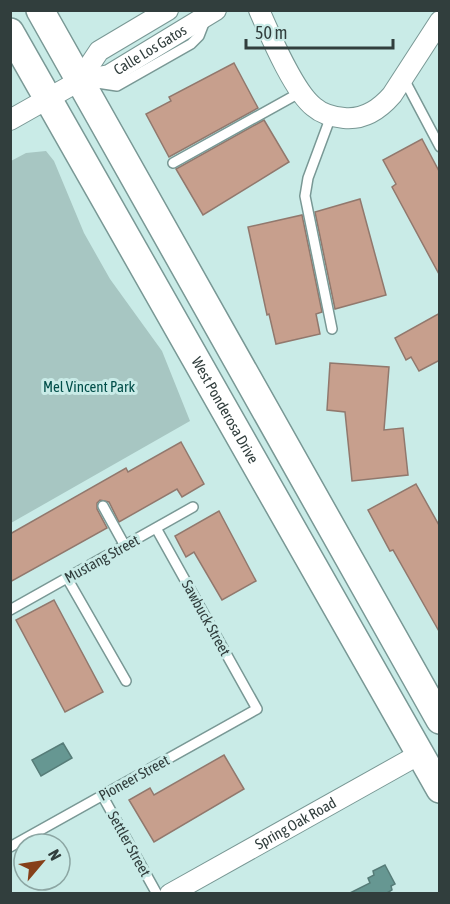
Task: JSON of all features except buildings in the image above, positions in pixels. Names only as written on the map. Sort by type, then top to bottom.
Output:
[{"type":"main road","points":[[40,10],[440,720]]},
{"type":"main road","name":"West Ponderosa Drive","points":[[10,32],[430,749],[440,789]]},
{"type":"street","name":"Calle Los Gatos","points":[[80,81],[99,51],[168,10]]},
{"type":"street","points":[[259,10],[301,92],[314,107],[331,116],[350,119],[374,112],[392,96],[440,21]]},
{"type":"street","name":"Calle Los Gatos","points":[[10,120],[80,81],[109,75],[212,13]]},
{"type":"street","name":"Spring Oak Road","points":[[170,894],[430,749]]},
{"type":"lane","points":[[403,77],[440,147]]},
{"type":"lane","points":[[173,163],[301,92]]},
{"type":"lane","points":[[331,116],[308,178],[305,204],[332,329]]},
{"type":"lane","points":[[103,506],[125,546]]},
{"type":"lane","name":"Mustang Street","points":[[10,610],[193,507]]},
{"type":"lane","name":"Sawbuck Street","points":[[156,528],[257,709]]},
{"type":"lane","points":[[67,578],[126,681]]},
{"type":"lane","name":"Pioneer Street","points":[[10,847],[257,709]]},
{"type":"lane","name":"Settler Street","points":[[102,795],[157,894]]},
{"type":"green space","name":"Mel Vincent Park","points":[[46,151],[54,161],[84,233],[110,279],[162,351],[190,421],[11,523],[11,161],[26,153]]},
{"type":"shaded area","points":[[63,743],[72,758],[41,776],[32,760]]},
{"type":"shaded area","points":[[385,865],[395,884],[391,886],[392,890],[387,893],[350,893],[370,883],[368,878],[374,875],[373,871]]}]
